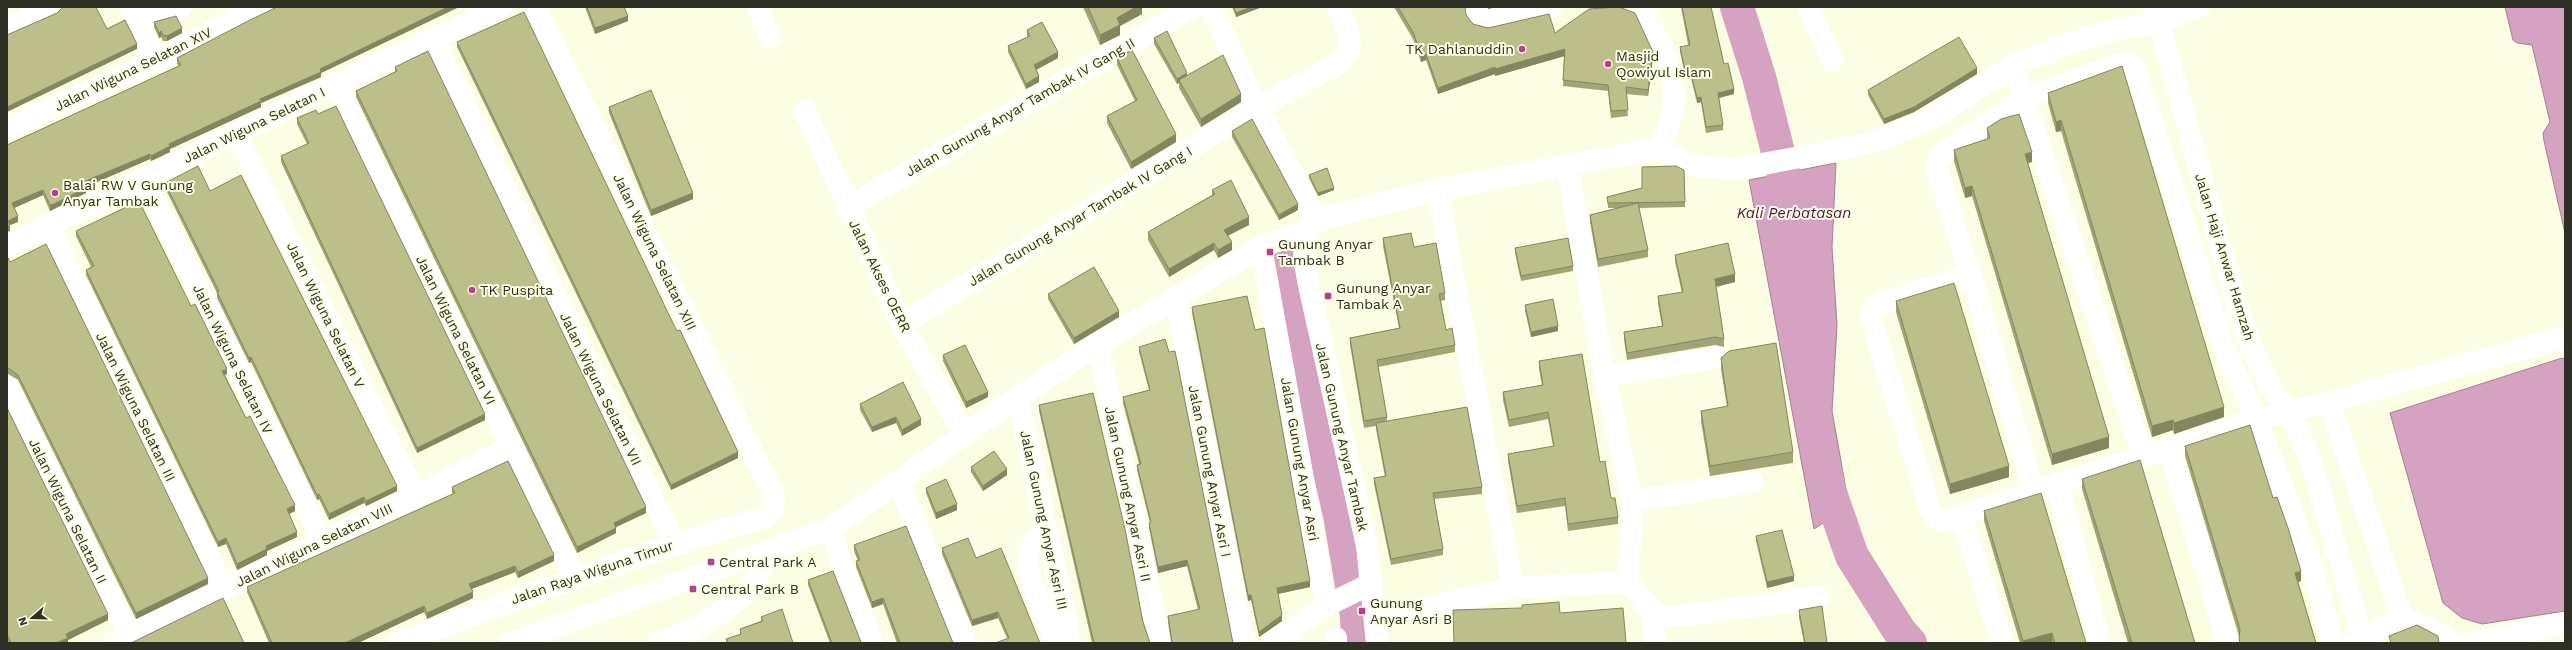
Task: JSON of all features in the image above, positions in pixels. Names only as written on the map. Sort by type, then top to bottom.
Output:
[{"type":"street","points":[[7,28],[52,7]]},
{"type":"street","points":[[156,60],[134,13],[181,7]]},
{"type":"street","name":"Jalan Wiguna Selatan XIV","points":[[7,129],[156,60],[258,7]]},
{"type":"street","name":"Jalan Wiguna Selatan I","points":[[7,246],[336,84],[434,40],[501,7]]},
{"type":"street","name":"Jalan Wiguna Selatan XIII","points":[[535,7],[774,496]]},
{"type":"street","points":[[758,7],[770,38]]},
{"type":"street","name":"Jalan Gunung Anyar Tambak IV Gang II","points":[[847,208],[1193,7]]},
{"type":"street","points":[[1212,7],[1311,226]]},
{"type":"street","name":"Jalan Gunung Anyar Tambak IV Gang I","points":[[902,324],[1258,107],[1342,62],[1349,54],[1352,45],[1338,7]]},
{"type":"street","points":[[1475,7],[1478,19],[1486,22],[1551,7]]},
{"type":"street","points":[[1643,7],[1672,71],[1676,97],[1670,127],[1658,148]]},
{"type":"street","points":[[1809,7],[1832,60]]},
{"type":"street","points":[[511,643],[766,553],[831,528],[1018,397],[1098,344],[1176,299],[1261,247],[1311,226],[1437,190],[1567,164],[1658,148],[1694,166],[1736,169],[1854,147],[1879,140],[1933,118],[2013,64],[2079,40],[2115,30],[2156,15],[2199,7]]},
{"type":"street","name":"Jalan Haji Anwar Hamzah","points":[[2156,15],[2238,309],[2252,348],[2269,384],[2289,412],[2311,460],[2359,642]]},
{"type":"street","name":"Jalan Wiguna Selatan VII","points":[[434,40],[674,543]]},
{"type":"street","points":[[2034,492],[1971,276],[1936,168],[1939,159],[1946,151],[2026,98],[2119,64],[2128,63],[2135,68],[2225,351],[2257,420],[2309,557],[2333,643]]},
{"type":"street","points":[[2013,64],[2026,98],[2143,456]]},
{"type":"street","name":"Jalan Wiguna Selatan VI","points":[[336,84],[574,577]]},
{"type":"street","name":"Jalan Akses OERR","points":[[805,111],[847,208],[902,324],[964,436]]},
{"type":"street","name":"Jalan Wiguna Selatan V","points":[[236,134],[416,496]]},
{"type":"street","points":[[1567,164],[1605,378],[1632,501],[1628,582],[1652,610],[1660,616],[1682,616],[1819,597]]},
{"type":"street","name":"Jalan Wiguna Selatan IV","points":[[144,179],[322,540]]},
{"type":"street","points":[[1437,190],[1513,588]]},
{"type":"street","name":"Jalan Wiguna Selatan III","points":[[48,225],[224,589]]},
{"type":"street","name":"Jalan Gunung Anyar Tambak","points":[[1311,226],[1304,258],[1367,546],[1364,587],[1375,619],[1377,643]]},
{"type":"street","name":"Jalan Gunung Anyar Asri","points":[[1261,247],[1330,604]]},
{"type":"street","points":[[1971,276],[1885,302],[1874,308],[1871,319],[1931,511],[1936,518],[1943,521],[2034,492],[2057,483],[2257,420],[2329,402],[2565,337]]},
{"type":"street","name":"Jalan Gunung Anyar Asri I","points":[[1176,299],[1244,643]]},
{"type":"street","name":"Jalan Gunung Anyar Asri II","points":[[1098,344],[1160,643]]},
{"type":"street","points":[[1605,378],[1717,357]]},
{"type":"street","name":"Jalan Wiguna Selatan II","points":[[7,386],[122,639]]},
{"type":"street","name":"Jalan Gunung Anyar Asri III","points":[[1018,397],[1046,533],[1071,643]]},
{"type":"street","points":[[2329,402],[2402,617],[2457,643]]},
{"type":"street","name":"Jalan Wiguna Selatan VIII","points":[[122,639],[322,540],[416,496],[512,446]]},
{"type":"street","points":[[2169,447],[2228,643]]},
{"type":"street","points":[[898,481],[966,643]]},
{"type":"street","points":[[1632,501],[1752,482]]},
{"type":"street","points":[[2057,483],[2100,643]]},
{"type":"street","name":"Jalan Raya Wiguna Timur","points":[[399,643],[574,577],[674,543],[766,517],[773,509],[774,496]]},
{"type":"street","points":[[1961,515],[2002,643]]},
{"type":"street","points":[[831,528],[839,558],[873,643]]},
{"type":"street","points":[[1046,533],[1032,544],[1028,559],[1033,582],[1056,643]]},
{"type":"street","points":[[665,642],[705,623],[739,598],[756,579],[766,553]]},
{"type":"street","points":[[1375,619],[1513,588],[1628,582]]},
{"type":"street","points":[[1272,643],[1330,604],[1364,587]]},
{"type":"street","points":[[1652,610],[1655,643]]},
{"type":"street","points":[[2359,642],[2402,617]]},
{"type":"street","points":[[2472,643],[2565,623]]},
{"type":"water","points":[[2505,7],[2565,7],[2565,233],[2544,141],[2543,133],[2550,122],[2532,45],[2517,43],[2513,40]]},
{"type":"water","name":"Kali Perbatasan","points":[[1836,163],[1832,247],[1837,325],[1832,411],[1849,506],[1814,529],[1749,180]]},
{"type":"water","points":[[2562,358],[2565,359],[2565,611],[2482,624],[2462,618],[2443,603],[2390,413]]},
{"type":"building","points":[[63,7],[96,7],[107,29],[125,20],[137,44],[7,107],[7,35],[57,13]]},
{"type":"building","points":[[277,7],[448,7],[320,69],[321,72],[260,99],[261,101],[169,144],[170,146],[151,156],[150,154],[83,182],[86,188],[54,204],[50,205],[43,190],[12,203],[18,216],[8,221],[10,225],[7,227],[7,145],[181,65],[177,58]]},
{"type":"building","points":[[587,7],[624,7],[628,16],[595,28]]},
{"type":"building","points":[[1088,7],[1136,7],[1117,18],[1120,25],[1100,35]]},
{"type":"building","points":[[1234,7],[1251,7],[1236,13]]},
{"type":"building","points":[[1398,7],[1465,7],[1466,15],[1473,24],[1488,28],[1549,14],[1555,33],[1589,9],[1619,7],[1635,13],[1653,52],[1648,90],[1626,87],[1628,110],[1611,111],[1608,85],[1563,80],[1565,49],[1495,69],[1495,67],[1438,88],[1426,54],[1421,55],[1413,32]]},
{"type":"building","points":[[1682,7],[1711,7],[1724,64],[1728,63],[1734,89],[1718,93],[1723,125],[1706,127],[1701,97],[1697,98],[1690,69],[1685,70],[1680,47],[1690,45]]},
{"type":"building","points":[[524,12],[670,317],[677,331],[680,330],[738,452],[671,485],[457,42]]},
{"type":"building","points":[[176,16],[182,28],[167,36],[163,35],[161,31],[159,33],[154,22]]},
{"type":"building","points":[[1042,22],[1058,52],[1034,65],[1039,76],[1026,84],[1008,46],[1030,36],[1027,30]]},
{"type":"building","points":[[1167,31],[1187,73],[1177,79],[1154,38]]},
{"type":"building","points":[[1959,37],[1977,68],[1914,107],[1884,119],[1868,90]]},
{"type":"building","points":[[1132,50],[1176,134],[1131,162],[1107,116],[1137,100],[1117,58]]},
{"type":"building","points":[[428,51],[646,507],[614,523],[616,528],[577,547],[356,91],[397,71],[395,67]]},
{"type":"building","points":[[1223,55],[1241,94],[1201,119],[1179,80]]},
{"type":"building","points":[[2122,66],[2224,407],[2174,423],[2173,420],[2152,426],[2061,120],[2056,122],[2048,93]]},
{"type":"building","points":[[651,90],[693,193],[651,210],[609,107]]},
{"type":"building","points":[[336,106],[485,414],[417,448],[281,156],[309,143],[297,118],[316,110],[318,114]]},
{"type":"building","points":[[2019,114],[2032,152],[2025,154],[2109,437],[2052,454],[1972,186],[1965,188],[1954,150],[1990,138],[1987,128],[2001,119]]},
{"type":"building","points":[[1252,119],[1298,204],[1279,215],[1232,131]]},
{"type":"building","points":[[198,166],[210,191],[241,175],[397,486],[366,501],[364,497],[329,514],[319,494],[317,495],[251,357],[249,358],[217,292],[219,291],[165,183]]},
{"type":"building","points":[[1676,166],[1684,170],[1685,202],[1608,203],[1607,197],[1642,188],[1642,167]]},
{"type":"building","points":[[1327,168],[1334,188],[1318,193],[1309,175]]},
{"type":"building","points":[[1231,180],[1249,217],[1224,230],[1232,242],[1218,250],[1214,243],[1169,269],[1148,232],[1215,194],[1212,190]]},
{"type":"building","points":[[139,201],[191,306],[195,304],[227,369],[222,371],[246,418],[250,416],[295,505],[287,509],[297,532],[266,546],[267,549],[237,564],[226,538],[218,542],[86,270],[94,266],[76,231]]},
{"type":"building","points":[[1638,203],[1648,250],[1598,259],[1590,215]]},
{"type":"building","points":[[1411,233],[1414,247],[1436,243],[1445,293],[1439,294],[1446,330],[1452,328],[1455,345],[1377,360],[1387,417],[1364,421],[1350,338],[1400,328],[1383,238]]},
{"type":"building","points":[[1568,238],[1573,266],[1521,276],[1515,248]]},
{"type":"building","points":[[1728,243],[1735,274],[1715,279],[1724,339],[1715,337],[1627,353],[1624,332],[1663,326],[1658,296],[1683,292],[1675,255]]},
{"type":"building","points":[[46,244],[208,578],[136,613],[18,375],[7,368],[7,259],[8,258],[10,262]]},
{"type":"building","points":[[1094,267],[1119,311],[1074,338],[1048,294]]},
{"type":"building","points":[[1954,283],[2009,466],[1950,484],[1896,301]]},
{"type":"building","points":[[1247,296],[1255,330],[1264,328],[1310,581],[1277,588],[1282,615],[1259,632],[1251,595],[1248,595],[1192,307]]},
{"type":"building","points":[[1553,299],[1558,326],[1531,332],[1525,305]]},
{"type":"building","points":[[1165,339],[1169,352],[1175,351],[1233,643],[1170,643],[1172,642],[1168,616],[1200,609],[1187,560],[1158,567],[1149,523],[1151,522],[1137,465],[1141,464],[1123,397],[1150,390],[1139,347]]},
{"type":"building","points":[[1776,343],[1793,452],[1710,466],[1701,411],[1728,406],[1721,358],[1729,351]]},
{"type":"building","points":[[965,345],[988,392],[966,402],[943,355]]},
{"type":"building","points":[[1582,354],[1600,462],[1605,461],[1611,498],[1615,498],[1618,517],[1568,524],[1565,498],[1517,506],[1508,454],[1554,446],[1548,412],[1509,420],[1503,392],[1543,385],[1539,361]]},
{"type":"building","points":[[903,382],[921,419],[902,430],[896,417],[872,427],[860,404]]},
{"type":"building","points":[[1093,393],[1125,529],[1143,622],[1150,643],[1094,643],[1039,405]]},
{"type":"building","points":[[1467,407],[1482,487],[1433,493],[1443,549],[1391,559],[1374,478],[1386,476],[1376,423]]},
{"type":"building","points":[[7,408],[108,614],[66,634],[68,638],[56,643],[11,643],[7,634]]},
{"type":"building","points":[[2250,425],[2273,498],[2277,497],[2288,528],[2301,571],[2295,573],[2316,643],[2240,643],[2240,629],[2185,446]]},
{"type":"building","points":[[994,451],[1007,469],[983,486],[971,467]]},
{"type":"building","points":[[2140,460],[2195,643],[2132,643],[2082,479]]},
{"type":"building","points":[[508,461],[554,555],[518,572],[515,566],[469,584],[473,592],[427,613],[424,606],[345,643],[272,643],[247,587],[455,493],[452,487]]},
{"type":"building","points":[[946,479],[957,504],[936,513],[926,488]]},
{"type":"building","points":[[2041,493],[2086,643],[2055,643],[2052,633],[2023,641],[1984,511]]},
{"type":"building","points":[[906,526],[953,643],[900,643],[883,598],[872,602],[856,561],[860,560],[854,545]]},
{"type":"building","points":[[1782,530],[1794,576],[1767,582],[1756,536]]},
{"type":"building","points":[[968,538],[976,558],[1001,548],[1040,643],[995,643],[1009,638],[998,612],[972,620],[942,548]]},
{"type":"building","points":[[833,571],[862,643],[832,643],[808,580]]},
{"type":"building","points":[[223,598],[244,643],[131,643]]},
{"type":"building","points":[[1559,602],[1560,613],[1623,608],[1626,643],[1454,643],[1453,610],[1522,608],[1522,605]]},
{"type":"building","points":[[1822,606],[1827,643],[1805,643],[1799,610]]},
{"type":"building","points":[[782,609],[793,643],[728,643],[726,639],[741,634],[740,629],[763,621],[761,617]]},
{"type":"building","points":[[2417,625],[2438,636],[2439,643],[2391,643],[2389,636]]},
{"type":"waterway","name":"Kali Perbatasan","points":[[1737,7],[1759,77],[1795,219]]},
{"type":"waterway","points":[[1278,250],[1340,515],[1357,616],[1358,643]]},
{"type":"waterway","name":"Kali Perbatasan","points":[[1825,470],[1829,490],[1852,556],[1900,632],[1910,643]]},
{"type":"place","name":"TK Dahlanuddin","points":[[1522,49]]},
{"type":"place","name":"Masjid Qowiyul Islam","points":[[1608,64]]},
{"type":"place","name":"Balai RW V Gunung Anyar Tambak","points":[[55,193]]},
{"type":"place","name":"Gunung Anyar Tambak B","points":[[1270,252]]},
{"type":"place","name":"TK Puspita","points":[[472,290]]},
{"type":"place","name":"Gunung Anyar Tambak A","points":[[1328,296]]},
{"type":"place","name":"Central Park A","points":[[711,562]]},
{"type":"place","name":"Central Park B","points":[[693,589]]},
{"type":"place","name":"Gunung Anyar Asri B","points":[[1362,611]]}]
